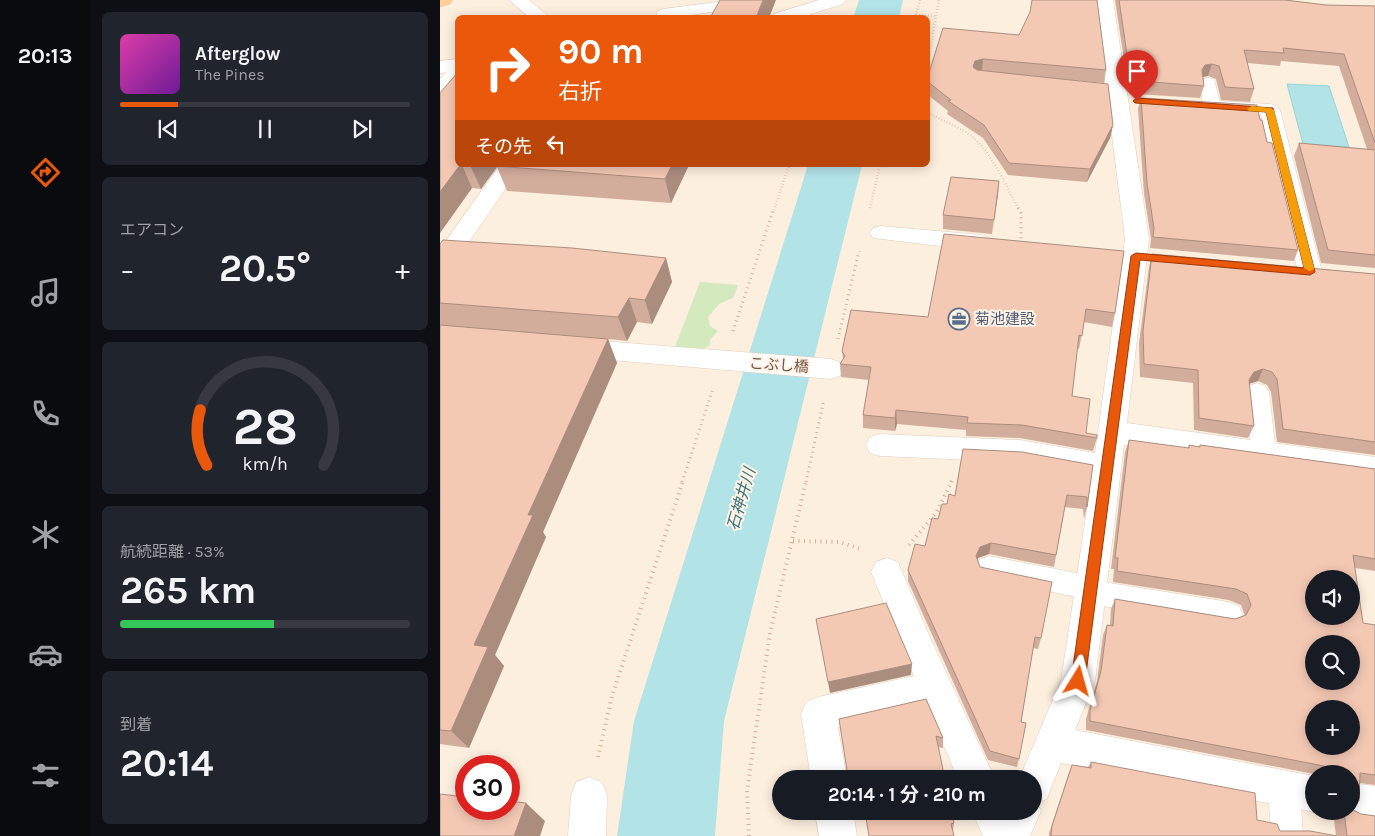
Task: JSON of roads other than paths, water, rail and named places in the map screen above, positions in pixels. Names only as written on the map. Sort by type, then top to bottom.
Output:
[{"type":"main road","points":[[440,2],[444,0]]},
{"type":"street","points":[[518,0],[538,15]]},
{"type":"street","points":[[790,15],[837,0]]},
{"type":"street","points":[[1041,770],[1078,681],[1136,256],[1136,239],[1118,95],[1104,0]]},
{"type":"street","points":[[440,67],[455,65]]},
{"type":"street","points":[[1203,105],[1270,110],[1310,272]]},
{"type":"street","points":[[440,266],[510,167]]},
{"type":"street","points":[[871,238],[1021,246]]},
{"type":"street","name":"こぶし橋","points":[[556,347],[827,369]]},
{"type":"street","points":[[1113,432],[1375,469]]},
{"type":"street","points":[[880,445],[1020,451],[1108,467]]},
{"type":"street","points":[[887,572],[972,770]]},
{"type":"street","points":[[827,770],[818,714],[936,688]]},
{"type":"street","points":[[1053,744],[1299,791]]},
{"type":"street","points":[[587,836],[589,794]]},
{"type":"street","points":[[1360,802],[1375,805]]},
{"type":"street","points":[[835,820],[838,836]]},
{"type":"street","points":[[995,820],[1002,836]]},
{"type":"street","points":[[1011,836],[1018,820]]},
{"type":"lane","points":[[694,0],[711,8]]},
{"type":"lane","points":[[663,15],[764,0]]},
{"type":"lane","points":[[440,89],[455,72]]},
{"type":"lane","points":[[1203,105],[1208,83]]},
{"type":"lane","points":[[1257,392],[1264,454]]},
{"type":"lane","points":[[989,568],[1091,590],[1228,615]]},
{"type":"lane","points":[[1287,836],[1299,791]]},
{"type":"water","points":[[1287,84],[1329,86],[1349,147],[1303,144]]},
{"type":"waterway","name":"石神井川","points":[[877,15],[881,0]]},
{"type":"waterway","name":"石神井川","points":[[666,836],[679,721],[834,167]]},
{"type":"place","name":"菊池建設","points":[[959,319]]}]
